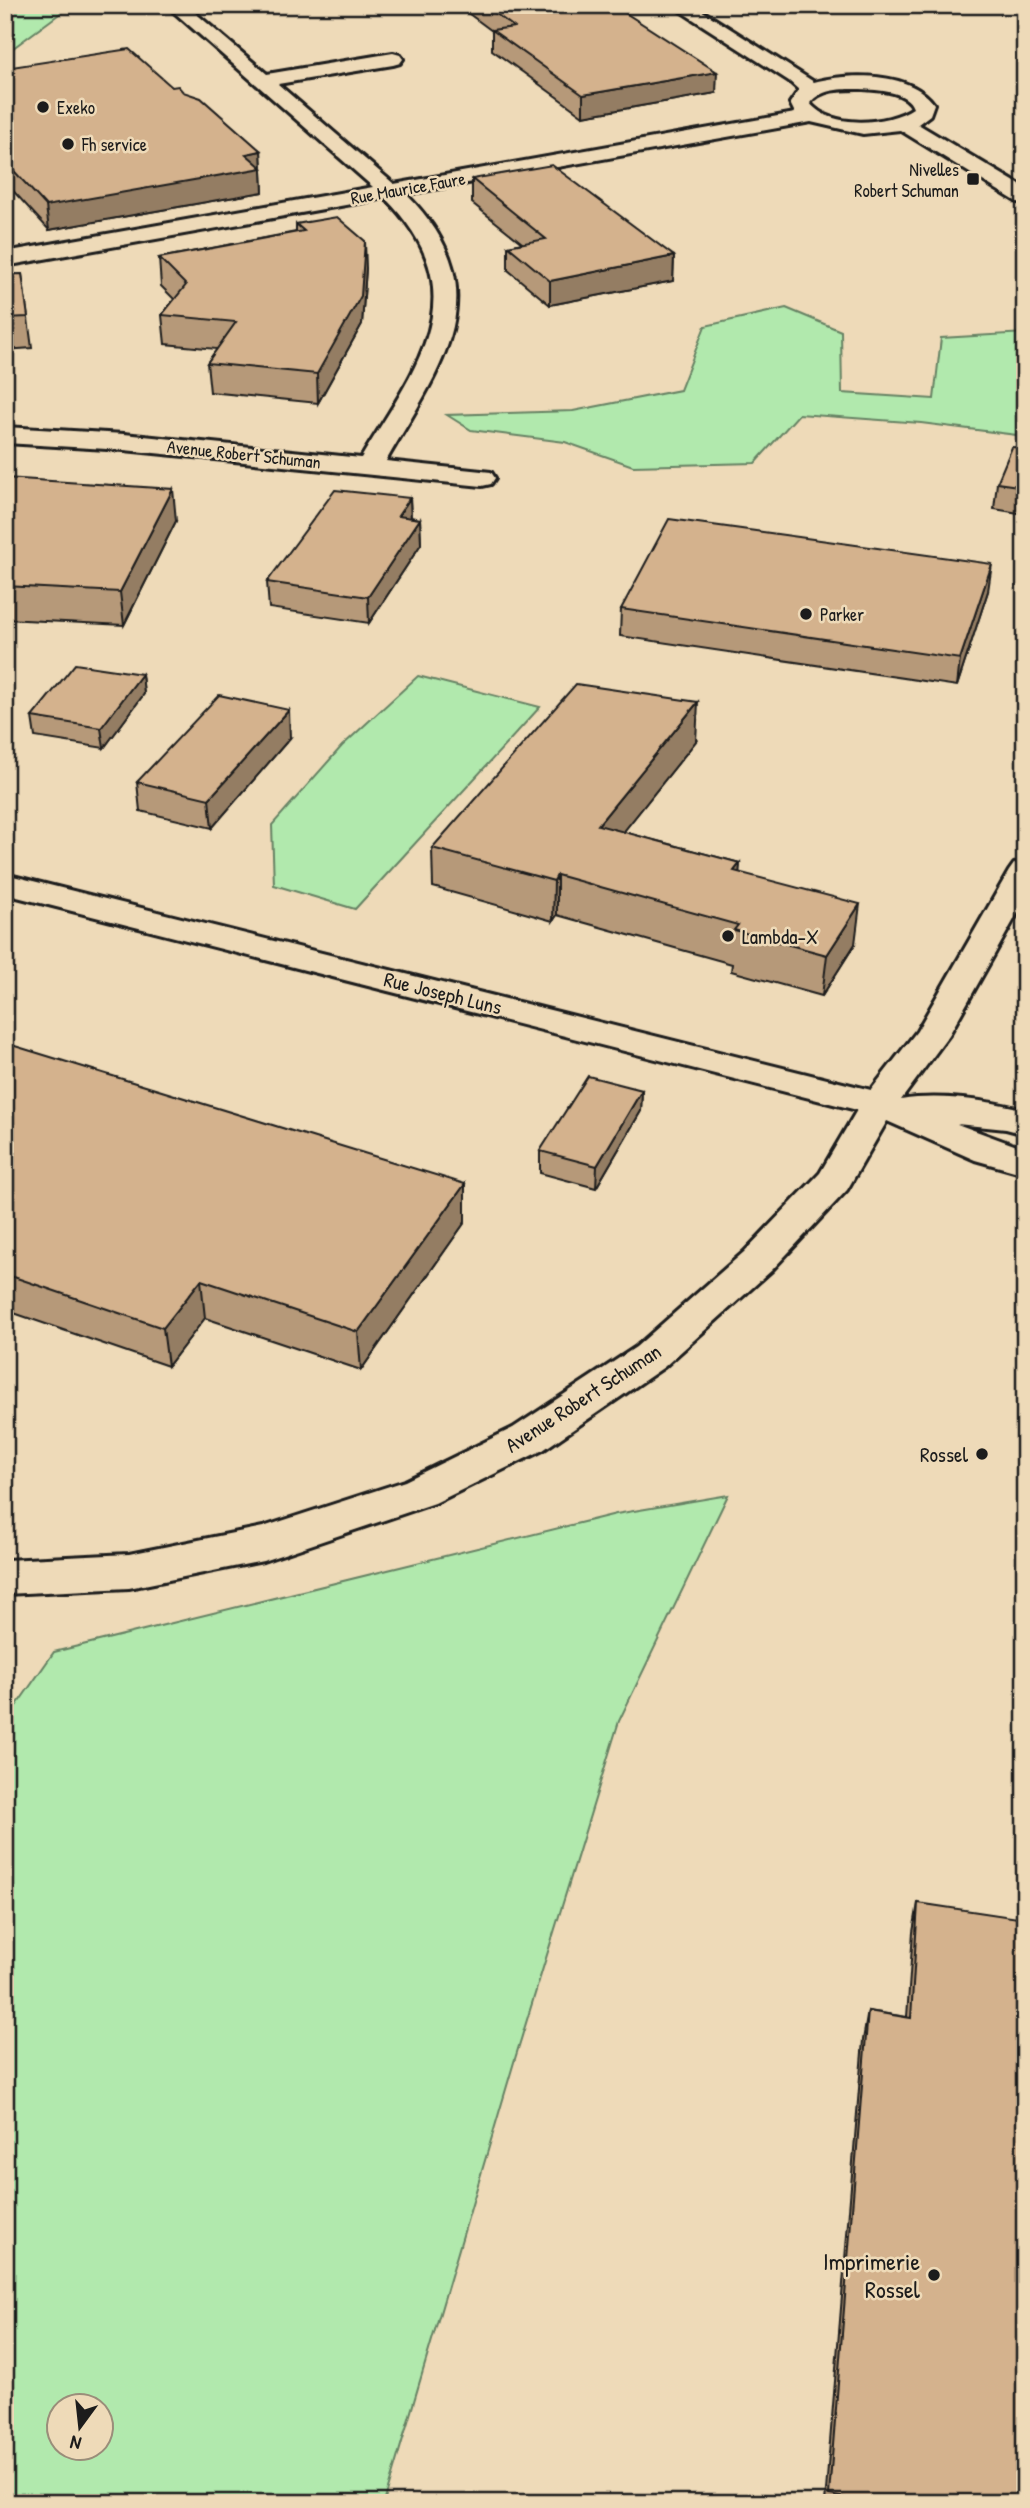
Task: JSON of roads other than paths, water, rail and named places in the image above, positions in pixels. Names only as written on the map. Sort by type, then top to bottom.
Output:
[{"type":"street","points":[[175,5],[390,191],[414,215],[428,236],[440,265],[447,302],[432,360],[369,467]]},
{"type":"street","points":[[680,5],[796,77],[811,90]]},
{"type":"street","points":[[263,81],[393,59]]},
{"type":"street","points":[[818,65],[852,83]]},
{"type":"street","points":[[852,83],[890,86],[918,97],[924,104],[923,111],[904,123],[855,126],[826,121],[811,116],[802,109],[800,103],[803,96],[811,90],[852,83]]},
{"type":"street","name":"Rue Maurice Faure","points":[[5,259],[811,116]]},
{"type":"street","points":[[904,123],[1025,197]]},
{"type":"street","name":"Avenue Robert Schuman","points":[[5,435],[124,442],[482,478]]},
{"type":"street","name":"Avenue Robert Schuman","points":[[5,1577],[129,1571],[163,1562],[263,1544],[420,1492],[528,1439],[650,1357],[758,1261],[834,1181],[879,1104],[932,1035],[1025,871]]},
{"type":"street","name":"Rue Joseph Luns","points":[[5,884],[879,1104],[1006,1117],[1025,1122]]},
{"type":"street","name":"Rue Joseph Luns","points":[[879,1104],[988,1151],[1025,1162]]},
{"type":"place","name":"Exeko","points":[[43,107]]},
{"type":"place","name":"Fh service","points":[[68,144]]},
{"type":"place","name":"Nivelles Robert Schuman","points":[[973,179]]},
{"type":"place","name":"Parker","points":[[806,614]]},
{"type":"place","name":"Lambda-X","points":[[728,936]]},
{"type":"place","name":"Rossel","points":[[982,1454]]},
{"type":"place","name":"Imprimerie Rossel","points":[[934,2275]]}]
